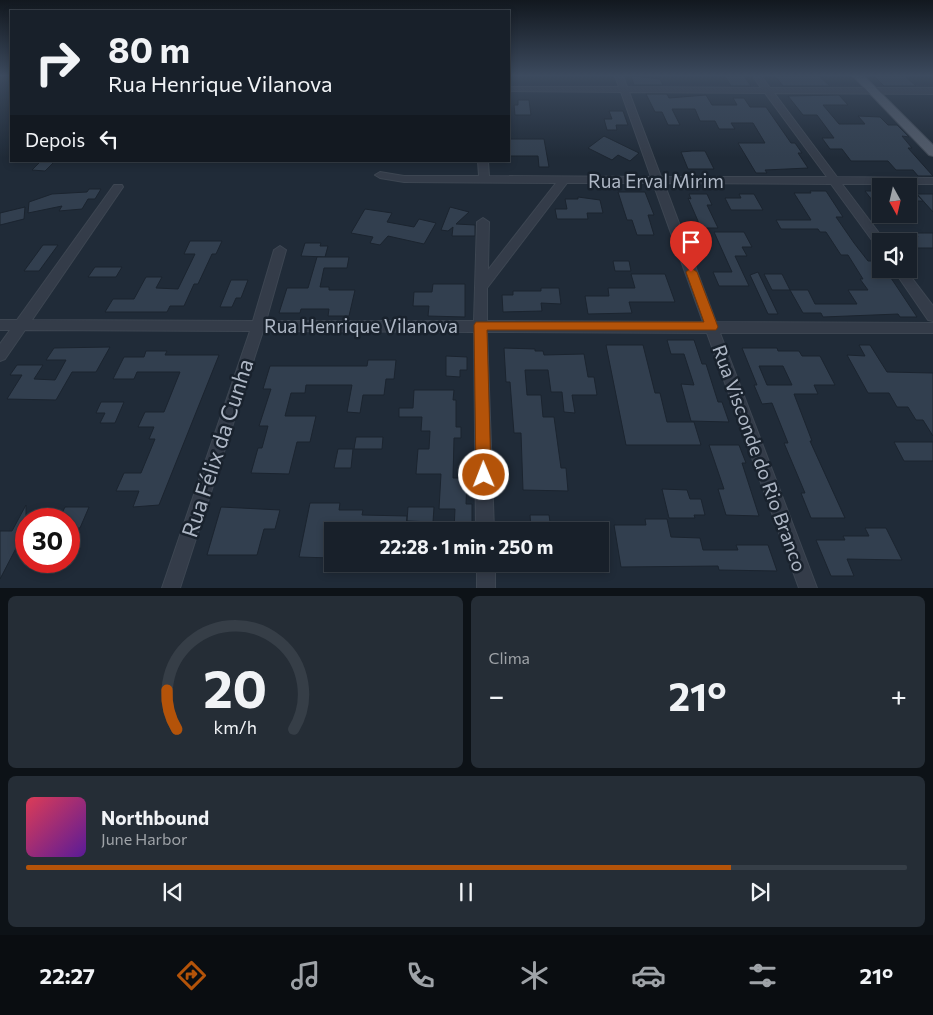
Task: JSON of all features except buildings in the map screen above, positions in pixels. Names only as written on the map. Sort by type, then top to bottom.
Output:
[{"type":"main road","points":[[885,103],[933,152]]},
{"type":"street","name":"Rua Visconde do Rio Branco","points":[[629,103],[808,588]]},
{"type":"street","points":[[778,103],[873,233]]},
{"type":"street","points":[[484,162],[484,180]]},
{"type":"street","name":"Rua Erval Mirim","points":[[380,175],[404,179],[484,180],[933,181]]},
{"type":"street","points":[[481,287],[564,180]]},
{"type":"street","points":[[0,355],[118,187]]},
{"type":"street","points":[[483,222],[480,325],[485,522]]},
{"type":"street","name":"Rua Félix da Cunha","points":[[171,588],[258,326],[280,250]]},
{"type":"street","points":[[906,278],[933,316]]},
{"type":"street","name":"Rua Henrique Vilanova","points":[[0,325],[480,325],[933,328]]},
{"type":"street","points":[[486,572],[486,588]]},
{"type":"route","points":[[484,475],[480,325],[712,327],[691,272]]}]
